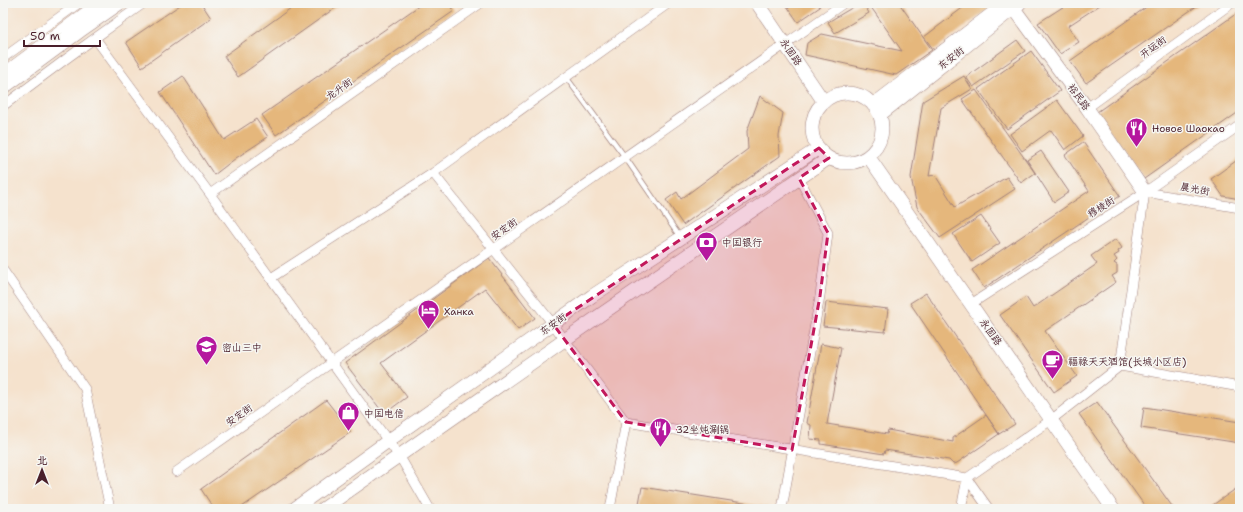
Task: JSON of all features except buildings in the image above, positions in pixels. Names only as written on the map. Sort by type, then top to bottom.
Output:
[{"type":"main road","points":[[3,75],[100,3]]},
{"type":"main road","points":[[3,88],[120,3]]},
{"type":"main road","name":"永固路","points":[[757,3],[824,102]]},
{"type":"main road","name":"裕民路","points":[[1013,4],[1145,192]]},
{"type":"main road","name":"东安街","points":[[877,109],[1013,4]]},
{"type":"main road","points":[[839,93],[853,93],[866,98],[877,109],[882,133],[878,146],[868,156],[856,162],[842,162],[829,158],[819,148],[813,136],[813,122],[817,109],[824,102],[839,93]]},
{"type":"main road","name":"东安街","points":[[294,509],[388,440],[592,296],[819,148]]},
{"type":"main road","name":"永固路","points":[[868,156],[1113,509]]},
{"type":"main road","name":"东安街","points":[[324,509],[565,340],[829,158]]},
{"type":"street","points":[[3,58],[79,3]]},
{"type":"street","points":[[3,106],[144,3]]},
{"type":"street","name":"龙升街","points":[[210,194],[481,3]]},
{"type":"street","points":[[271,278],[433,173],[669,3]]},
{"type":"street","name":"安定街","points":[[176,472],[844,3]]},
{"type":"street","name":"开运街","points":[[1087,108],[1232,3]]},
{"type":"street","points":[[95,38],[388,440],[400,457],[430,509]]},
{"type":"street","name":"穆棱街","points":[[971,304],[1145,192],[1240,124]]},
{"type":"street","points":[[433,173],[553,324],[626,422],[967,478],[1051,420],[1120,366],[1145,192]]},
{"type":"street","points":[[782,509],[820,296],[828,233],[799,178]]},
{"type":"street","name":"晨光街","points":[[1145,192],[1240,208]]},
{"type":"street","points":[[3,270],[85,390],[110,509]]},
{"type":"street","points":[[1120,366],[1240,387]]},
{"type":"street","points":[[610,509],[626,422]]},
{"type":"street","points":[[962,509],[967,478]]},
{"type":"street","points":[[967,478],[989,509]]},
{"type":"lane","points":[[566,78],[625,157],[681,238]]},
{"type":"highlighted area","points":[[819,148],[829,158],[799,178],[828,233],[820,296],[792,450],[626,422],[553,324]]},
{"type":"place","name":"Новое Шаокао","points":[[1136,148]]},
{"type":"place","name":"中国银行","points":[[707,262]]},
{"type":"place","name":"Ханка","points":[[428,330]]},
{"type":"place","name":"密山三中","points":[[207,366]]},
{"type":"place","name":"福禄天天酒馆(长城小区店)","points":[[1052,380]]},
{"type":"place","name":"中国电信","points":[[349,432]]},
{"type":"place","name":"32坐炖涮锅","points":[[661,448]]}]
